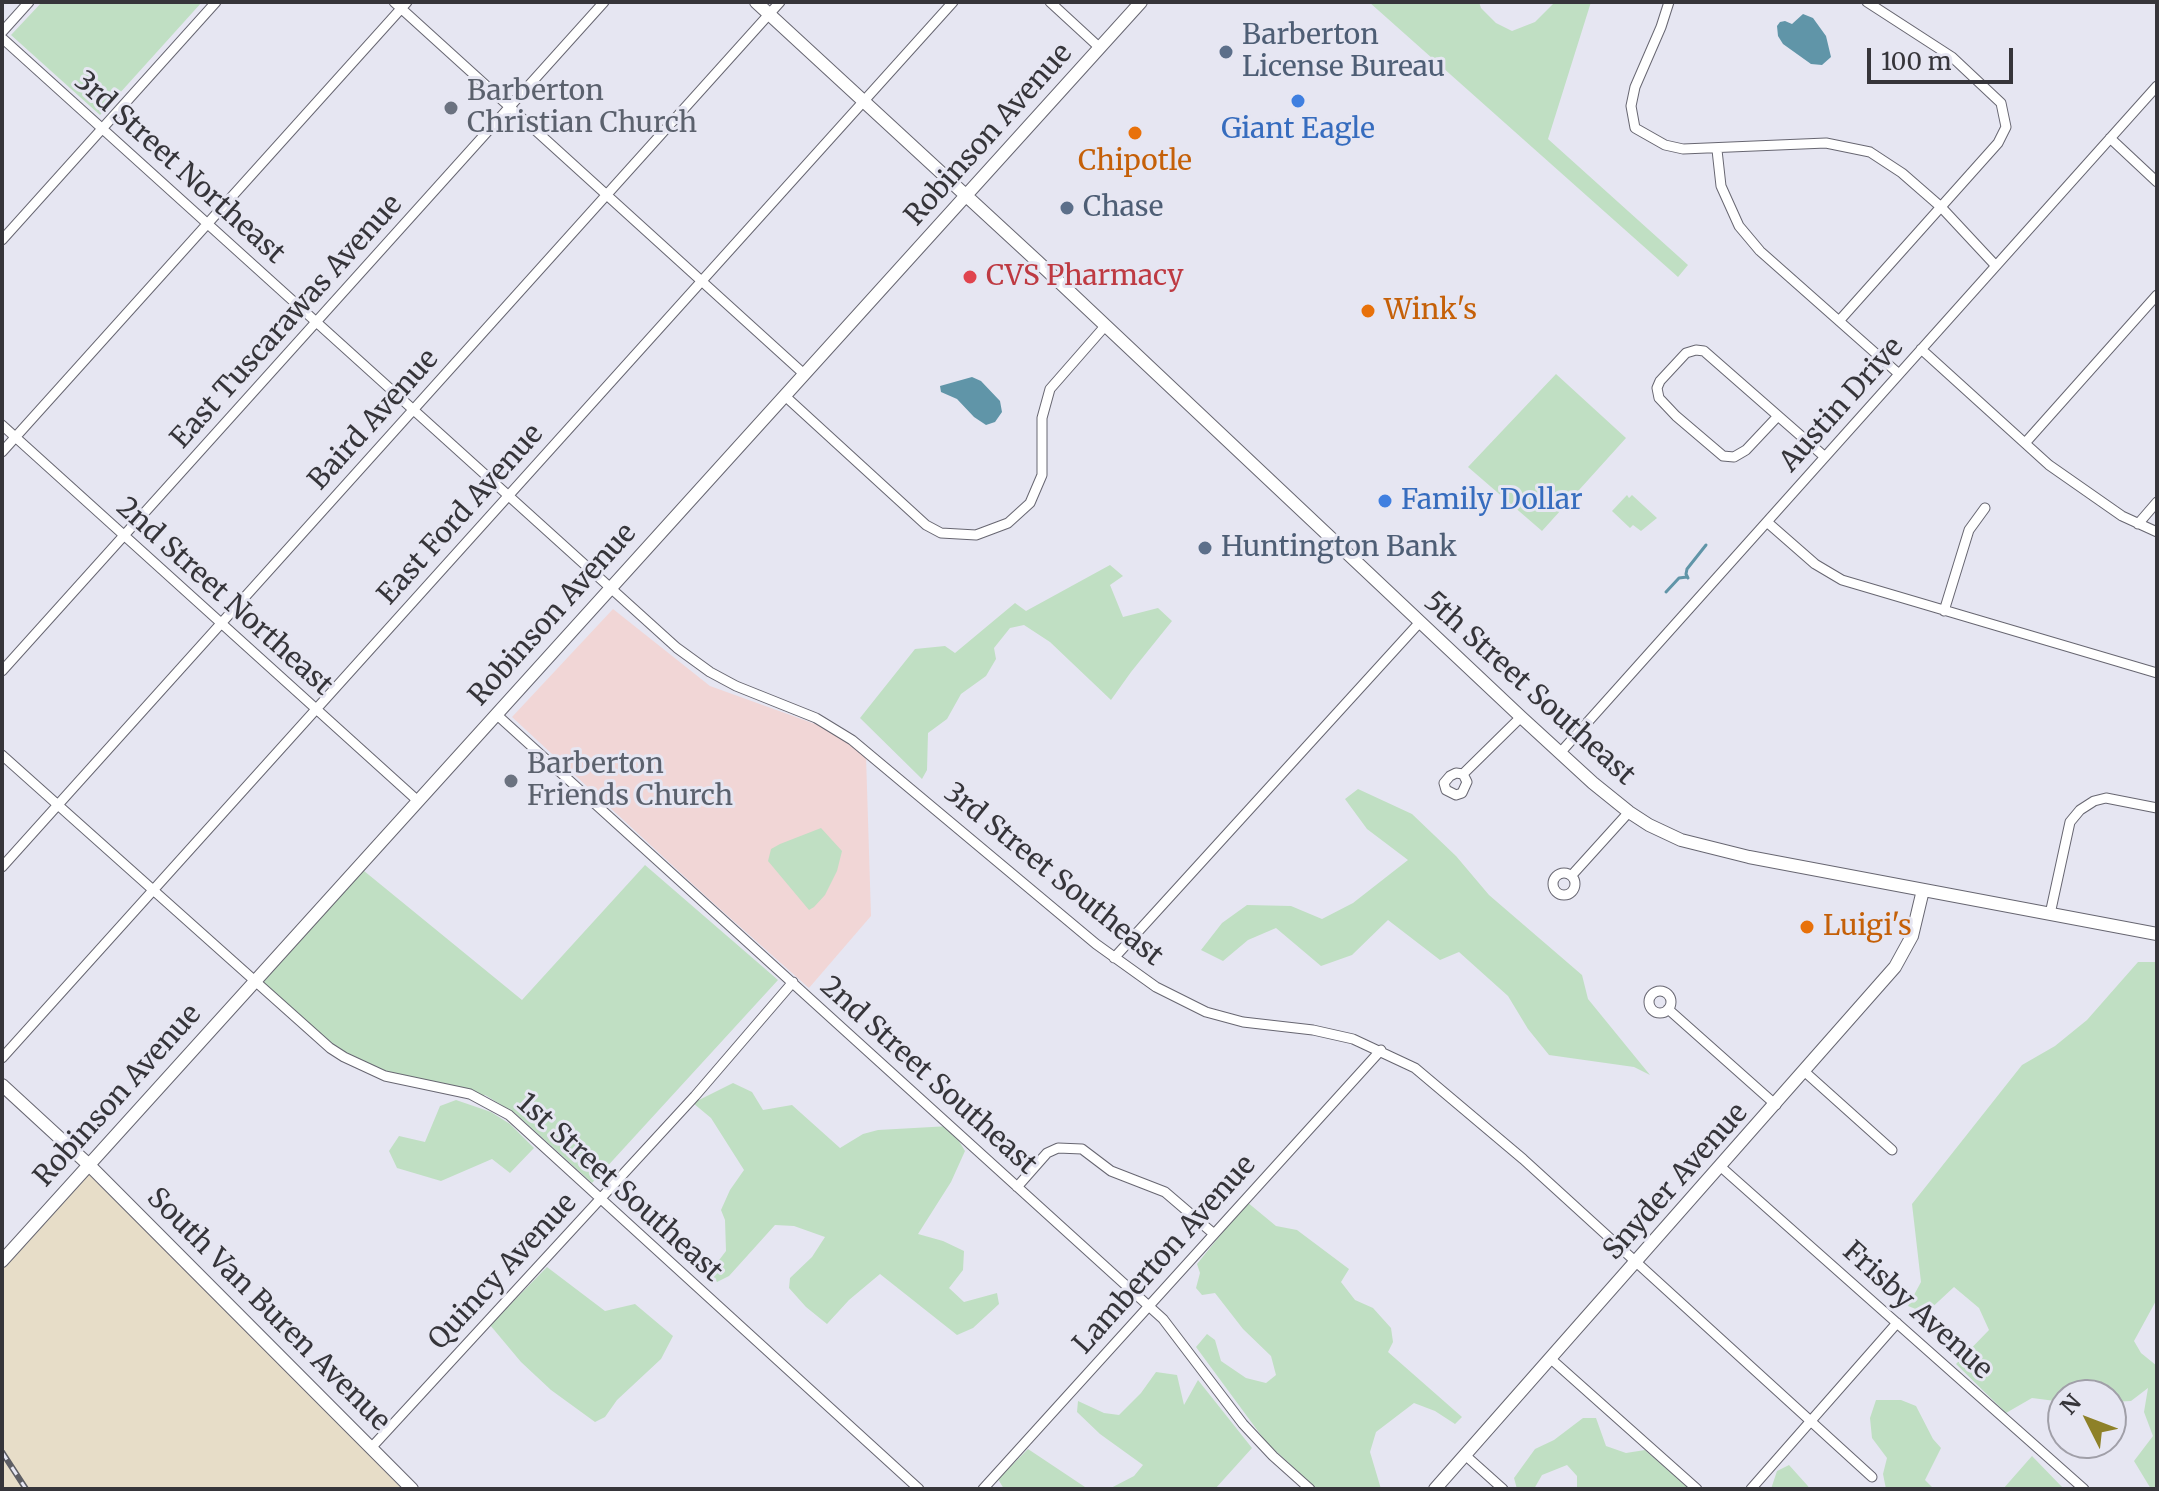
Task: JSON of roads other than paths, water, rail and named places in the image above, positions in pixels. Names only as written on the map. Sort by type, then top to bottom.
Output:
[{"type":"main road","name":"5th Street Southeast","points":[[756,2],[1106,325],[1521,717],[1629,812],[1665,833],[1698,845],[1749,857],[2157,934]]},
{"type":"main road","name":"Robinson Avenue","points":[[2,1261],[1141,2]]},
{"type":"main road","name":"Snyder Avenue","points":[[1435,1489],[1895,967],[1912,936],[1923,890]]},
{"type":"main road","name":"South Van Buren Avenue","points":[[2,1085],[89,1165],[412,1489]]},
{"type":"street","points":[[2,35],[29,2]]},
{"type":"street","points":[[2,240],[216,2]]},
{"type":"street","name":"East Tuscarawas Avenue","points":[[2,671],[604,2]]},
{"type":"street","name":"Baird Avenue","points":[[2,867],[780,2]]},
{"type":"street","name":"East Ford Avenue","points":[[2,1058],[953,2]]},
{"type":"street","points":[[1050,2],[1100,48]]},
{"type":"street","points":[[1669,2],[1635,87],[1631,106],[1635,128],[1674,148],[1717,150],[1826,143],[1857,148],[1880,158],[1902,173],[1941,207],[1996,266]]},
{"type":"street","points":[[1839,321],[1992,150],[2006,127],[2004,110],[1996,97],[1942,49],[1867,2]]},
{"type":"street","points":[[2,452],[400,4],[804,374]]},
{"type":"street","name":"3rd Street Northeast","points":[[2,35],[611,587]]},
{"type":"street","name":"Austin Drive","points":[[1560,753],[2157,86]]},
{"type":"street","points":[[2110,138],[2157,182]]},
{"type":"street","points":[[1717,150],[1721,186],[1739,226],[1760,251],[1899,374]]},
{"type":"street","points":[[2026,442],[2157,295]]},
{"type":"street","points":[[785,396],[926,525],[941,533],[976,535],[1008,523],[1030,503],[1042,475],[1042,418],[1050,389],[1106,325]]},
{"type":"street","points":[[1921,349],[2069,481],[2138,524],[2157,532]]},
{"type":"street","points":[[1778,416],[1746,450],[1734,457],[1723,456],[1676,416],[1659,398],[1657,388],[1686,353],[1704,351],[1825,457]]},
{"type":"street","name":"2nd Street Northeast","points":[[2,425],[418,801]]},
{"type":"street","points":[[2138,524],[2157,502]]},
{"type":"street","points":[[1944,611],[1969,530],[1985,508]]},
{"type":"street","points":[[1767,522],[1815,564],[1834,576],[2157,673]]},
{"type":"street","name":"3rd Street Southeast","points":[[611,587],[677,648],[710,672],[736,686],[816,718],[852,740],[1114,958],[1156,987],[1206,1012],[1243,1022],[1353,1039],[1415,1068],[1443,1089],[1872,1477]]},
{"type":"street","points":[[1114,958],[1420,622]]},
{"type":"street","name":"2nd Street Southeast","points":[[496,714],[1149,1306],[1181,1339],[1252,1434],[1310,1489]]},
{"type":"street","points":[[1463,774],[1521,717]]},
{"type":"street","name":"1st Street Southeast","points":[[2,755],[253,981],[344,1057],[385,1076],[453,1089],[494,1105],[522,1126],[919,1489]]},
{"type":"street","points":[[2050,914],[2070,822],[2080,810],[2106,798],[2157,808]]},
{"type":"street","points":[[1572,875],[1629,812]]},
{"type":"street","name":"Quincy Avenue","points":[[371,1448],[601,1198],[793,982]]},
{"type":"street","points":[[1668,1009],[1776,1105]]},
{"type":"street","name":"Lamberton Avenue","points":[[983,1489],[1381,1050]]},
{"type":"street","points":[[1805,1072],[1892,1150]]},
{"type":"street","points":[[1017,1187],[1047,1153],[1058,1148],[1082,1149],[1111,1171],[1165,1192],[1214,1234]]},
{"type":"street","name":"Frisby Avenue","points":[[1721,1167],[2084,1489]]},
{"type":"street","points":[[1751,1489],[1897,1323]]},
{"type":"street","points":[[1551,1359],[1697,1489]]},
{"type":"street","points":[[1465,1455],[1503,1489]]},
{"type":"water","points":[[1803,14],[1813,18],[1826,36],[1831,57],[1822,65],[1811,64],[1783,44],[1778,36],[1777,26],[1780,22],[1792,24]]},
{"type":"water","points":[[972,377],[981,381],[1000,401],[1002,412],[995,422],[986,425],[957,399],[941,392],[940,386]]},
{"type":"waterway","points":[[1688,578],[1687,569],[1706,545]]},
{"type":"waterway","points":[[1666,592],[1679,578],[1687,577]]},
{"type":"railway","points":[[2,1452],[26,1489]]},
{"type":"place","name":"Barberton License Bureau","points":[[1226,52]]},
{"type":"place","name":"Giant Eagle","points":[[1298,101]]},
{"type":"place","name":"Barberton Christian Church","points":[[451,108]]},
{"type":"place","name":"Chipotle","points":[[1135,133]]},
{"type":"place","name":"Chase","points":[[1067,208]]},
{"type":"place","name":"CVS Pharmacy","points":[[970,277]]},
{"type":"place","name":"Wink's","points":[[1368,311]]},
{"type":"place","name":"Family Dollar","points":[[1385,501]]},
{"type":"place","name":"Huntington Bank","points":[[1205,548]]},
{"type":"place","name":"Barberton Friends Church","points":[[511,781]]},
{"type":"place","name":"Luigi's","points":[[1807,927]]}]
